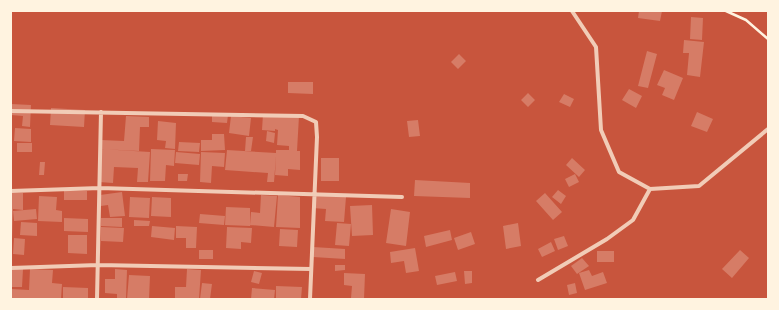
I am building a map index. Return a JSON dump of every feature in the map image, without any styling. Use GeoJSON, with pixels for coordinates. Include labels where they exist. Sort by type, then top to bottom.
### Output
{"type":"FeatureCollection","features":[{"type":"Feature","properties":{"kind":"street"},"geometry":{"type":"LineString","coordinates":[[572,11],[596,47],[601,130],[619,172],[650,189],[699,186],[768,129]]}},
{"type":"Feature","properties":{"kind":"street"},"geometry":{"type":"LineString","coordinates":[[11,111],[303,116],[316,122],[318,137],[310,299]]}},
{"type":"Feature","properties":{"kind":"street"},"geometry":{"type":"LineString","coordinates":[[97,299],[101,112]]}},
{"type":"Feature","properties":{"kind":"street"},"geometry":{"type":"LineString","coordinates":[[11,191],[100,188],[402,197]]}},
{"type":"Feature","properties":{"kind":"street"},"geometry":{"type":"LineString","coordinates":[[538,280],[607,239],[633,220],[650,189]]}},
{"type":"Feature","properties":{"kind":"street"},"geometry":{"type":"LineString","coordinates":[[11,268],[98,265],[311,269]]}},
{"type":"Feature","properties":{"kind":"path"},"geometry":{"type":"LineString","coordinates":[[726,11],[746,20],[768,39]]}},
{"type":"Feature","properties":{"kind":"building"},"geometry":{"type":"Polygon","coordinates":[[[639,11],[662,11],[660,21],[638,18],[639,11]]]}},
{"type":"Feature","properties":{"kind":"building"},"geometry":{"type":"Polygon","coordinates":[[[691,17],[703,18],[702,40],[690,39],[691,17]]]}},
{"type":"Feature","properties":{"kind":"building"},"geometry":{"type":"Polygon","coordinates":[[[684,40],[704,42],[700,77],[687,75],[689,53],[683,53],[684,40]]]}},
{"type":"Feature","properties":{"kind":"building"},"geometry":{"type":"Polygon","coordinates":[[[647,51],[657,54],[648,88],[638,86],[647,51]]]}},
{"type":"Feature","properties":{"kind":"building"},"geometry":{"type":"Polygon","coordinates":[[[459,54],[466,61],[458,69],[451,62],[459,54]]]}},
{"type":"Feature","properties":{"kind":"building"},"geometry":{"type":"Polygon","coordinates":[[[664,70],[683,78],[674,100],[662,95],[665,88],[657,85],[664,70]]]}},
{"type":"Feature","properties":{"kind":"building"},"geometry":{"type":"Polygon","coordinates":[[[288,82],[313,82],[313,94],[288,93],[288,82]]]}},
{"type":"Feature","properties":{"kind":"building"},"geometry":{"type":"Polygon","coordinates":[[[629,89],[642,96],[636,108],[622,100],[629,89]]]}},
{"type":"Feature","properties":{"kind":"building"},"geometry":{"type":"Polygon","coordinates":[[[528,93],[535,100],[528,107],[521,100],[528,93]]]}},
{"type":"Feature","properties":{"kind":"building"},"geometry":{"type":"Polygon","coordinates":[[[564,94],[574,99],[570,107],[559,102],[564,94]]]}},
{"type":"Feature","properties":{"kind":"building"},"geometry":{"type":"Polygon","coordinates":[[[11,104],[31,105],[30,127],[22,126],[23,116],[11,115],[11,104]]]}},
{"type":"Feature","properties":{"kind":"building"},"geometry":{"type":"Polygon","coordinates":[[[51,108],[85,110],[84,127],[50,125],[51,108]]]}},
{"type":"Feature","properties":{"kind":"building"},"geometry":{"type":"Polygon","coordinates":[[[697,112],[713,119],[707,132],[691,126],[697,112]]]}},
{"type":"Feature","properties":{"kind":"building"},"geometry":{"type":"Polygon","coordinates":[[[212,114],[228,115],[227,123],[212,122],[212,114]]]}},
{"type":"Feature","properties":{"kind":"building"},"geometry":{"type":"Polygon","coordinates":[[[263,114],[299,116],[297,151],[300,151],[300,170],[288,169],[288,176],[275,175],[276,156],[274,182],[267,182],[268,173],[225,170],[227,150],[276,153],[276,150],[289,150],[289,146],[277,145],[278,130],[262,130],[263,114]]]}},
{"type":"Feature","properties":{"kind":"building"},"geometry":{"type":"Polygon","coordinates":[[[126,116],[149,117],[149,127],[140,127],[139,151],[100,149],[101,140],[124,141],[126,116]]]}},
{"type":"Feature","properties":{"kind":"building"},"geometry":{"type":"Polygon","coordinates":[[[231,116],[251,118],[249,136],[229,133],[231,116]]]}},
{"type":"Feature","properties":{"kind":"building"},"geometry":{"type":"Polygon","coordinates":[[[418,120],[420,136],[409,137],[407,121],[418,120]]]}},
{"type":"Feature","properties":{"kind":"building"},"geometry":{"type":"Polygon","coordinates":[[[158,121],[176,123],[175,149],[165,148],[166,141],[157,140],[158,121]]]}},
{"type":"Feature","properties":{"kind":"building"},"geometry":{"type":"Polygon","coordinates":[[[15,128],[31,129],[31,142],[14,141],[15,128]]]}},
{"type":"Feature","properties":{"kind":"building"},"geometry":{"type":"Polygon","coordinates":[[[267,131],[275,133],[274,143],[266,141],[267,131]]]}},
{"type":"Feature","properties":{"kind":"building"},"geometry":{"type":"Polygon","coordinates":[[[212,134],[224,134],[225,150],[201,151],[201,140],[212,140],[212,134]]]}},
{"type":"Feature","properties":{"kind":"building"},"geometry":{"type":"Polygon","coordinates":[[[246,137],[253,137],[251,151],[245,151],[246,137]]]}},
{"type":"Feature","properties":{"kind":"building"},"geometry":{"type":"Polygon","coordinates":[[[179,142],[200,143],[199,152],[178,151],[179,142]]]}},
{"type":"Feature","properties":{"kind":"building"},"geometry":{"type":"Polygon","coordinates":[[[17,143],[32,143],[32,152],[17,152],[17,143]]]}},
{"type":"Feature","properties":{"kind":"building"},"geometry":{"type":"Polygon","coordinates":[[[101,149],[150,152],[148,182],[137,182],[138,168],[114,167],[113,183],[99,182],[101,149]]]}},
{"type":"Feature","properties":{"kind":"building"},"geometry":{"type":"Polygon","coordinates":[[[151,149],[175,150],[174,166],[166,165],[165,181],[150,181],[151,149]]]}},
{"type":"Feature","properties":{"kind":"building"},"geometry":{"type":"Polygon","coordinates":[[[176,152],[200,154],[199,165],[175,163],[176,152]]]}},
{"type":"Feature","properties":{"kind":"building"},"geometry":{"type":"Polygon","coordinates":[[[201,152],[225,153],[224,167],[212,166],[211,183],[200,182],[201,152]]]}},
{"type":"Feature","properties":{"kind":"building"},"geometry":{"type":"Polygon","coordinates":[[[321,158],[339,158],[339,181],[321,181],[321,158]]]}},
{"type":"Feature","properties":{"kind":"building"},"geometry":{"type":"Polygon","coordinates":[[[572,158],[585,170],[579,177],[566,165],[572,158]]]}},
{"type":"Feature","properties":{"kind":"building"},"geometry":{"type":"Polygon","coordinates":[[[40,162],[45,162],[44,175],[39,175],[40,162]]]}},
{"type":"Feature","properties":{"kind":"building"},"geometry":{"type":"Polygon","coordinates":[[[178,174],[188,174],[187,181],[178,181],[178,174]]]}},
{"type":"Feature","properties":{"kind":"building"},"geometry":{"type":"Polygon","coordinates":[[[575,174],[579,182],[569,187],[565,179],[575,174]]]}},
{"type":"Feature","properties":{"kind":"building"},"geometry":{"type":"Polygon","coordinates":[[[415,180],[470,183],[470,198],[414,196],[415,180]]]}},
{"type":"Feature","properties":{"kind":"building"},"geometry":{"type":"Polygon","coordinates":[[[558,190],[566,196],[561,204],[552,197],[558,190]]]}},
{"type":"Feature","properties":{"kind":"building"},"geometry":{"type":"Polygon","coordinates":[[[64,191],[87,191],[87,200],[64,200],[64,191]]]}},
{"type":"Feature","properties":{"kind":"building"},"geometry":{"type":"Polygon","coordinates":[[[122,192],[125,216],[110,217],[108,205],[101,206],[100,195],[122,192]]]}},
{"type":"Feature","properties":{"kind":"building"},"geometry":{"type":"Polygon","coordinates":[[[11,193],[23,193],[23,210],[13,209],[12,239],[11,239],[11,193]]]}},
{"type":"Feature","properties":{"kind":"building"},"geometry":{"type":"Polygon","coordinates":[[[545,193],[562,212],[553,220],[536,201],[545,193]]]}},
{"type":"Feature","properties":{"kind":"building"},"geometry":{"type":"Polygon","coordinates":[[[261,195],[277,196],[274,227],[250,225],[251,212],[260,213],[261,195]]]}},
{"type":"Feature","properties":{"kind":"building"},"geometry":{"type":"Polygon","coordinates":[[[278,195],[300,197],[300,228],[276,227],[278,195]]]}},
{"type":"Feature","properties":{"kind":"building"},"geometry":{"type":"Polygon","coordinates":[[[313,195],[346,197],[344,222],[325,221],[326,209],[312,208],[313,195]]]}},
{"type":"Feature","properties":{"kind":"building"},"geometry":{"type":"Polygon","coordinates":[[[39,196],[57,197],[56,210],[62,211],[62,222],[38,221],[39,196]]]}},
{"type":"Feature","properties":{"kind":"building"},"geometry":{"type":"Polygon","coordinates":[[[130,197],[150,198],[149,218],[129,217],[130,197]]]}},
{"type":"Feature","properties":{"kind":"building"},"geometry":{"type":"Polygon","coordinates":[[[152,197],[171,198],[171,217],[151,216],[152,197]]]}},
{"type":"Feature","properties":{"kind":"building"},"geometry":{"type":"Polygon","coordinates":[[[372,205],[373,235],[352,236],[350,206],[372,205]]]}},
{"type":"Feature","properties":{"kind":"building"},"geometry":{"type":"Polygon","coordinates":[[[226,207],[250,208],[250,226],[225,225],[226,207]]]}},
{"type":"Feature","properties":{"kind":"building"},"geometry":{"type":"Polygon","coordinates":[[[36,209],[37,219],[14,221],[13,211],[36,209]]]}},
{"type":"Feature","properties":{"kind":"building"},"geometry":{"type":"Polygon","coordinates":[[[391,209],[410,212],[406,246],[386,243],[391,209]]]}},
{"type":"Feature","properties":{"kind":"building"},"geometry":{"type":"Polygon","coordinates":[[[200,214],[225,216],[224,225],[199,223],[200,214]]]}},
{"type":"Feature","properties":{"kind":"building"},"geometry":{"type":"Polygon","coordinates":[[[64,218],[88,219],[88,232],[64,231],[64,218]]]}},
{"type":"Feature","properties":{"kind":"building"},"geometry":{"type":"Polygon","coordinates":[[[101,218],[122,218],[122,227],[101,226],[101,218]]]}},
{"type":"Feature","properties":{"kind":"building"},"geometry":{"type":"Polygon","coordinates":[[[134,220],[150,221],[149,226],[134,226],[134,220]]]}},
{"type":"Feature","properties":{"kind":"building"},"geometry":{"type":"Polygon","coordinates":[[[21,222],[37,223],[37,236],[20,235],[21,222]]]}},
{"type":"Feature","properties":{"kind":"building"},"geometry":{"type":"Polygon","coordinates":[[[337,223],[351,224],[349,246],[335,245],[337,223]]]}},
{"type":"Feature","properties":{"kind":"building"},"geometry":{"type":"Polygon","coordinates":[[[518,223],[521,246],[506,249],[503,226],[518,223]]]}},
{"type":"Feature","properties":{"kind":"building"},"geometry":{"type":"Polygon","coordinates":[[[152,226],[175,228],[174,240],[151,237],[152,226]]]}},
{"type":"Feature","properties":{"kind":"building"},"geometry":{"type":"Polygon","coordinates":[[[176,226],[197,227],[196,248],[186,248],[186,238],[176,238],[176,226]]]}},
{"type":"Feature","properties":{"kind":"building"},"geometry":{"type":"Polygon","coordinates":[[[101,227],[124,228],[123,242],[101,241],[101,227]]]}},
{"type":"Feature","properties":{"kind":"building"},"geometry":{"type":"Polygon","coordinates":[[[227,227],[252,228],[251,243],[241,242],[241,249],[226,248],[227,227]]]}},
{"type":"Feature","properties":{"kind":"building"},"geometry":{"type":"Polygon","coordinates":[[[280,229],[298,230],[297,247],[279,246],[280,229]]]}},
{"type":"Feature","properties":{"kind":"building"},"geometry":{"type":"Polygon","coordinates":[[[450,230],[452,240],[426,247],[424,236],[450,230]]]}},
{"type":"Feature","properties":{"kind":"building"},"geometry":{"type":"Polygon","coordinates":[[[471,232],[475,244],[458,250],[454,238],[471,232]]]}},
{"type":"Feature","properties":{"kind":"building"},"geometry":{"type":"Polygon","coordinates":[[[68,235],[87,235],[87,254],[68,253],[68,235]]]}},
{"type":"Feature","properties":{"kind":"building"},"geometry":{"type":"Polygon","coordinates":[[[564,236],[568,246],[558,250],[554,239],[564,236]]]}},
{"type":"Feature","properties":{"kind":"building"},"geometry":{"type":"Polygon","coordinates":[[[14,238],[25,239],[24,255],[13,254],[14,238]]]}},
{"type":"Feature","properties":{"kind":"building"},"geometry":{"type":"Polygon","coordinates":[[[551,242],[555,251],[542,257],[538,249],[551,242]]]}},
{"type":"Feature","properties":{"kind":"building"},"geometry":{"type":"Polygon","coordinates":[[[313,247],[345,249],[345,259],[313,257],[313,247]]]}},
{"type":"Feature","properties":{"kind":"building"},"geometry":{"type":"Polygon","coordinates":[[[415,248],[419,271],[406,273],[404,261],[391,263],[390,252],[415,248]]]}},
{"type":"Feature","properties":{"kind":"building"},"geometry":{"type":"Polygon","coordinates":[[[199,250],[213,250],[213,259],[199,259],[199,250]]]}},
{"type":"Feature","properties":{"kind":"building"},"geometry":{"type":"Polygon","coordinates":[[[740,250],[749,258],[732,278],[722,269],[740,250]]]}},
{"type":"Feature","properties":{"kind":"building"},"geometry":{"type":"Polygon","coordinates":[[[597,251],[614,251],[614,262],[597,262],[597,251]]]}},
{"type":"Feature","properties":{"kind":"building"},"geometry":{"type":"Polygon","coordinates":[[[582,258],[589,266],[577,274],[571,266],[582,258]]]}},
{"type":"Feature","properties":{"kind":"building"},"geometry":{"type":"Polygon","coordinates":[[[335,265],[345,265],[345,270],[335,271],[335,265]]]}},
{"type":"Feature","properties":{"kind":"building"},"geometry":{"type":"Polygon","coordinates":[[[12,269],[23,269],[22,287],[11,287],[12,269]]]}},
{"type":"Feature","properties":{"kind":"building"},"geometry":{"type":"Polygon","coordinates":[[[30,269],[53,270],[52,283],[62,284],[61,299],[11,299],[11,289],[29,290],[30,269]]]}},
{"type":"Feature","properties":{"kind":"building"},"geometry":{"type":"Polygon","coordinates":[[[115,269],[127,270],[126,299],[117,299],[117,294],[105,293],[105,279],[115,279],[115,269]]]}},
{"type":"Feature","properties":{"kind":"building"},"geometry":{"type":"Polygon","coordinates":[[[187,269],[201,270],[199,299],[175,299],[175,287],[186,287],[187,269]]]}},
{"type":"Feature","properties":{"kind":"building"},"geometry":{"type":"Polygon","coordinates":[[[589,270],[592,276],[603,272],[607,283],[585,290],[579,273],[589,270]]]}},
{"type":"Feature","properties":{"kind":"building"},"geometry":{"type":"Polygon","coordinates":[[[254,271],[262,273],[259,284],[251,282],[254,271]]]}},
{"type":"Feature","properties":{"kind":"building"},"geometry":{"type":"Polygon","coordinates":[[[464,271],[472,271],[472,283],[465,284],[464,271]]]}},
{"type":"Feature","properties":{"kind":"building"},"geometry":{"type":"Polygon","coordinates":[[[455,272],[457,281],[437,285],[435,276],[455,272]]]}},
{"type":"Feature","properties":{"kind":"building"},"geometry":{"type":"Polygon","coordinates":[[[344,273],[365,274],[364,299],[351,298],[352,286],[344,285],[344,273]]]}},
{"type":"Feature","properties":{"kind":"building"},"geometry":{"type":"Polygon","coordinates":[[[129,275],[150,276],[149,299],[127,299],[129,275]]]}},
{"type":"Feature","properties":{"kind":"building"},"geometry":{"type":"Polygon","coordinates":[[[202,283],[212,284],[210,299],[200,299],[202,283]]]}},
{"type":"Feature","properties":{"kind":"building"},"geometry":{"type":"Polygon","coordinates":[[[575,283],[577,293],[569,295],[567,285],[575,283]]]}},
{"type":"Feature","properties":{"kind":"building"},"geometry":{"type":"Polygon","coordinates":[[[276,286],[302,287],[301,299],[276,299],[276,286]]]}},
{"type":"Feature","properties":{"kind":"building"},"geometry":{"type":"Polygon","coordinates":[[[63,287],[88,288],[88,299],[63,299],[63,287]]]}},
{"type":"Feature","properties":{"kind":"building"},"geometry":{"type":"Polygon","coordinates":[[[252,288],[275,290],[274,299],[251,299],[252,288]]]}}]}
